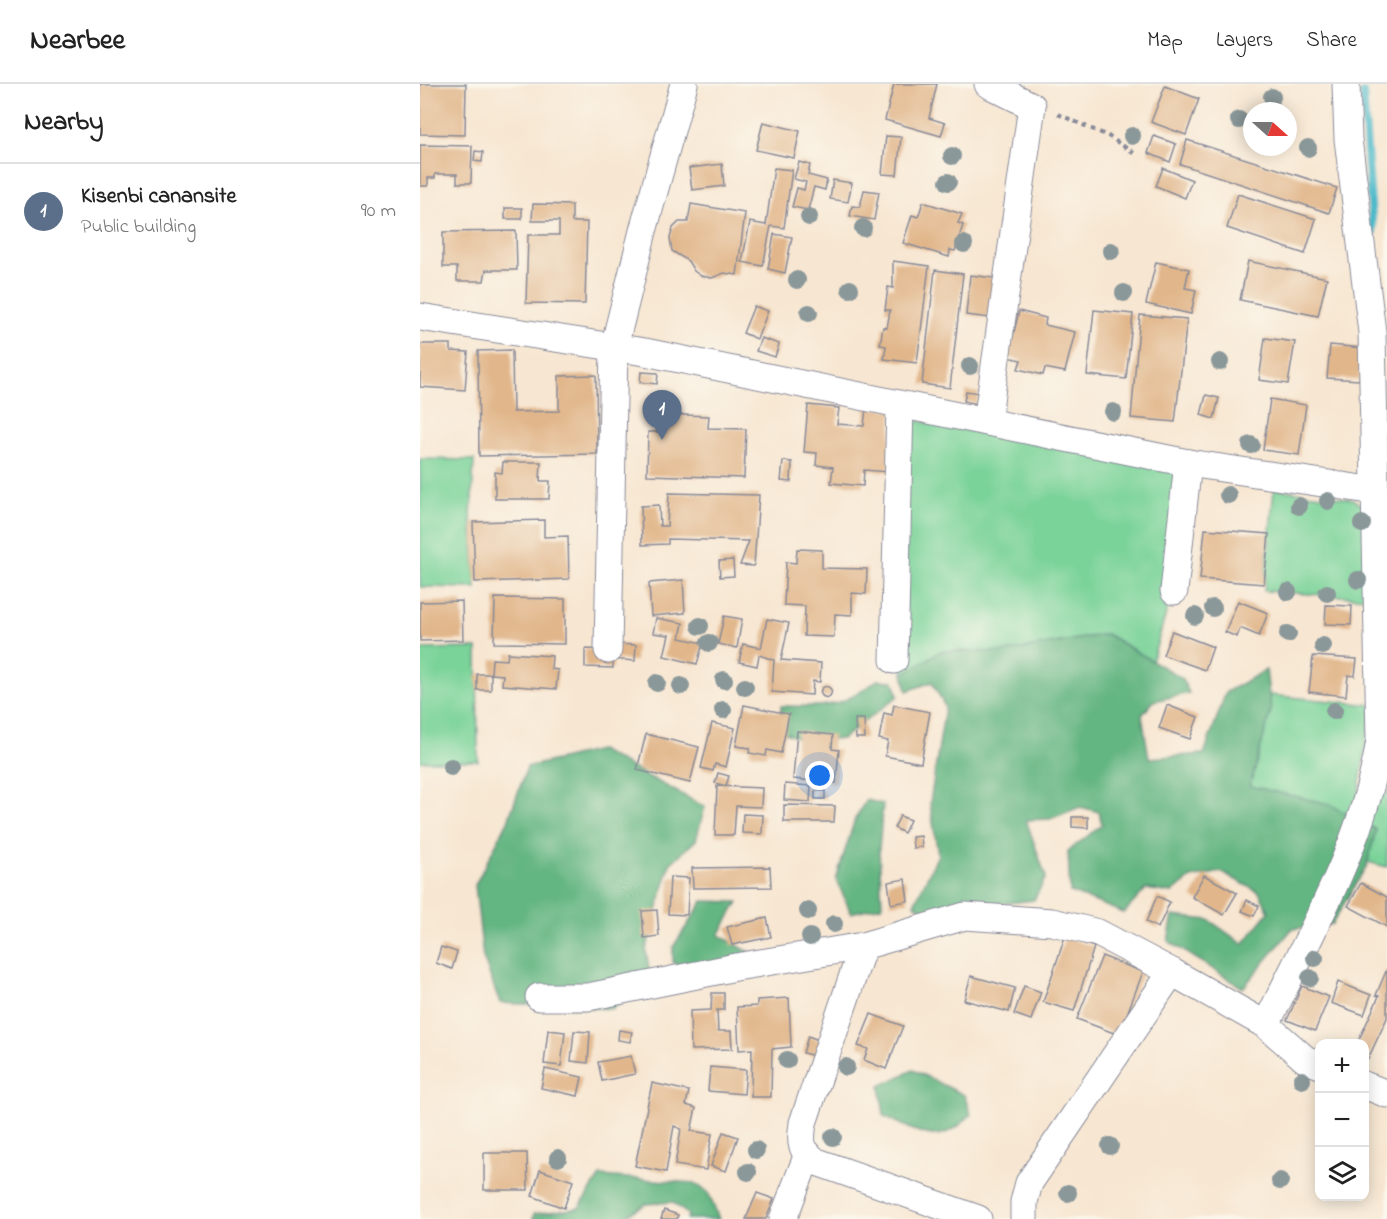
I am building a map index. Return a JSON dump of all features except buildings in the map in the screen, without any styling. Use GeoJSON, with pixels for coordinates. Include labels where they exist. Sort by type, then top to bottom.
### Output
{"type":"FeatureCollection","features":[{"type":"Feature","properties":{"kind":"street"},"geometry":{"type":"LineString","coordinates":[[608,650],[614,347],[643,231],[674,127],[684,84]]}},
{"type":"Feature","properties":{"kind":"street"},"geometry":{"type":"LineString","coordinates":[[987,422],[1032,106],[988,84]]}},
{"type":"Feature","properties":{"kind":"street"},"geometry":{"type":"LineString","coordinates":[[1266,1025],[1357,833],[1374,780],[1380,740],[1372,332],[1348,139],[1346,84]]}},
{"type":"Feature","properties":{"kind":"street"},"geometry":{"type":"LineString","coordinates":[[420,317],[614,347],[1188,464],[1376,491]]}},
{"type":"Feature","properties":{"kind":"street"},"geometry":{"type":"LineString","coordinates":[[894,660],[900,405]]}},
{"type":"Feature","properties":{"kind":"street"},"geometry":{"type":"LineString","coordinates":[[1174,591],[1188,464]]}},
{"type":"Feature","properties":{"kind":"street"},"geometry":{"type":"LineString","coordinates":[[539,997],[588,997],[736,967],[863,945],[965,916],[1052,922],[1098,933],[1172,972],[1266,1025],[1305,1059],[1315,1063]]}},
{"type":"Feature","properties":{"kind":"street"},"geometry":{"type":"LineString","coordinates":[[863,945],[802,1123],[800,1143],[808,1154],[825,1165],[978,1219]]}},
{"type":"Feature","properties":{"kind":"street"},"geometry":{"type":"LineString","coordinates":[[1024,1219],[1024,1202],[1029,1183],[1172,972]]}},
{"type":"Feature","properties":{"kind":"street"},"geometry":{"type":"LineString","coordinates":[[1369,1087],[1387,1094]]}},
{"type":"Feature","properties":{"kind":"street"},"geometry":{"type":"LineString","coordinates":[[783,1219],[808,1154]]}},
{"type":"Feature","properties":{"kind":"path"},"geometry":{"type":"LineString","coordinates":[[1032,106],[1071,118],[1137,155]]}},
{"type":"Feature","properties":{"kind":"green space"},"geometry":{"type":"Polygon","coordinates":[[[908,419],[1175,470],[1167,610],[1152,661],[1106,634],[1005,652],[941,651],[903,674],[908,419]]]}},
{"type":"Feature","properties":{"kind":"green space"},"geometry":{"type":"Polygon","coordinates":[[[420,459],[474,460],[471,517],[476,588],[420,587],[420,459]]]}},
{"type":"Feature","properties":{"kind":"green space"},"geometry":{"type":"Polygon","coordinates":[[[1274,489],[1354,499],[1370,514],[1369,598],[1264,591],[1274,489]]]}},
{"type":"Feature","properties":{"kind":"green space"},"geometry":{"type":"Polygon","coordinates":[[[1106,634],[1182,678],[1189,693],[1154,701],[1142,715],[1149,758],[1204,754],[1226,692],[1266,670],[1271,710],[1250,786],[1329,804],[1376,830],[1367,865],[1332,924],[1292,929],[1243,988],[1168,941],[1173,916],[1209,920],[1243,944],[1269,912],[1259,892],[1221,872],[1191,878],[1172,893],[1146,889],[1124,913],[1070,892],[1068,851],[1102,825],[1099,812],[1080,807],[1050,819],[1026,820],[1046,877],[1034,900],[927,912],[914,904],[938,855],[930,803],[945,707],[932,682],[907,691],[903,674],[941,651],[1005,652],[1106,634]]]}},
{"type":"Feature","properties":{"kind":"green space"},"geometry":{"type":"Polygon","coordinates":[[[477,648],[478,761],[420,761],[420,649],[477,648]]]}},
{"type":"Feature","properties":{"kind":"green space"},"geometry":{"type":"Polygon","coordinates":[[[877,680],[894,681],[898,696],[842,739],[800,739],[781,731],[781,706],[832,704],[853,696],[877,680]]]}},
{"type":"Feature","properties":{"kind":"green space"},"geometry":{"type":"Polygon","coordinates":[[[1269,695],[1372,705],[1355,817],[1250,786],[1271,710],[1269,695]]]}},
{"type":"Feature","properties":{"kind":"green space"},"geometry":{"type":"Polygon","coordinates":[[[599,750],[705,807],[696,840],[670,864],[646,950],[650,976],[613,1009],[500,1003],[483,957],[475,885],[508,821],[527,767],[599,750]]]}},
{"type":"Feature","properties":{"kind":"green space"},"geometry":{"type":"Polygon","coordinates":[[[1387,762],[1387,867],[1356,859],[1387,762]]]}},
{"type":"Feature","properties":{"kind":"green space"},"geometry":{"type":"Polygon","coordinates":[[[866,800],[883,804],[879,849],[882,906],[851,913],[836,879],[855,819],[866,800]]]}},
{"type":"Feature","properties":{"kind":"green space"},"geometry":{"type":"Polygon","coordinates":[[[703,901],[738,902],[719,935],[749,952],[716,981],[673,963],[673,947],[703,901]]]}},
{"type":"Feature","properties":{"kind":"green space"},"geometry":{"type":"Polygon","coordinates":[[[913,1070],[964,1095],[971,1114],[960,1125],[939,1135],[919,1132],[884,1116],[880,1086],[913,1070]]]}},
{"type":"Feature","properties":{"kind":"green space"},"geometry":{"type":"Polygon","coordinates":[[[600,1176],[694,1183],[708,1192],[719,1219],[687,1219],[688,1215],[673,1202],[646,1204],[621,1219],[533,1219],[534,1214],[579,1208],[600,1176]]]}},
{"type":"Feature","properties":{"kind":"waterway"},"geometry":{"type":"LineString","coordinates":[[1363,93],[1373,232]]}},
{"type":"Feature","properties":{"kind":"place","name":"Kisenbi canansite"},"geometry":{"type":"Point","coordinates":[662,440]}}]}
